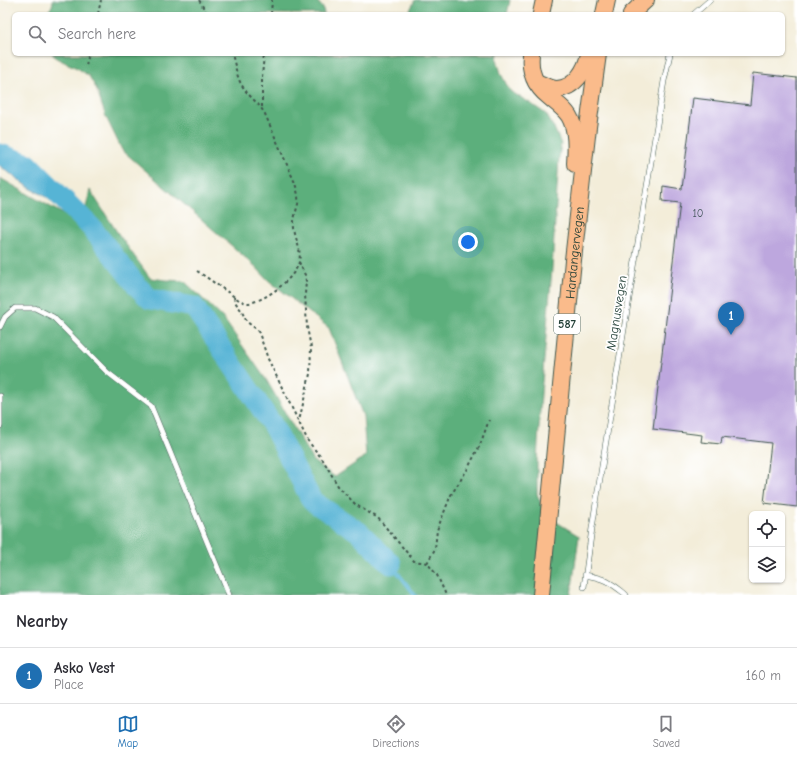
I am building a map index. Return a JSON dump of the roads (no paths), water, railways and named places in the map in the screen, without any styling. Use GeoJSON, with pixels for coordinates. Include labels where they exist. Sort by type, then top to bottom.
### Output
{"type":"FeatureCollection","features":[{"type":"Feature","properties":{"kind":"main road"},"geometry":{"type":"LineString","coordinates":[[541,12],[544,0]]}},
{"type":"Feature","properties":{"kind":"main road"},"geometry":{"type":"LineString","coordinates":[[596,12],[598,0]]}},
{"type":"Feature","properties":{"kind":"main road"},"geometry":{"type":"LineString","coordinates":[[604,12],[607,0]]}},
{"type":"Feature","properties":{"kind":"main road"},"geometry":{"type":"LineString","coordinates":[[633,12],[646,0]]}},
{"type":"Feature","properties":{"kind":"main road","name":"587"},"geometry":{"type":"LineString","coordinates":[[531,56],[531,70],[536,82],[541,90],[569,115],[573,124],[575,157],[565,263],[566,329]]}},
{"type":"Feature","properties":{"kind":"main road"},"geometry":{"type":"LineString","coordinates":[[536,82],[550,88],[556,89],[565,87],[574,82],[582,74],[588,56]]}},
{"type":"Feature","properties":{"kind":"main road","name":"Hardangervegen"},"geometry":{"type":"LineString","coordinates":[[541,595],[573,260],[598,56]]}},
{"type":"Feature","properties":{"kind":"main road","name":"587"},"geometry":{"type":"LineString","coordinates":[[573,260],[585,226],[588,210],[598,120],[603,85],[610,56]]}},
{"type":"Feature","properties":{"kind":"lane"},"geometry":{"type":"LineString","coordinates":[[696,12],[710,0]]}},
{"type":"Feature","properties":{"kind":"lane","name":"Magnusvegen"},"geometry":{"type":"LineString","coordinates":[[584,587],[664,81],[670,56]]}},
{"type":"Feature","properties":{"kind":"lane"},"geometry":{"type":"LineString","coordinates":[[0,327],[5,317],[15,308],[35,308],[53,317],[107,372],[151,406],[229,595]]}},
{"type":"Feature","properties":{"kind":"lane"},"geometry":{"type":"LineString","coordinates":[[0,396],[0,426]]}},
{"type":"Feature","properties":{"kind":"lane"},"geometry":{"type":"LineString","coordinates":[[585,575],[597,577],[610,582],[626,595]]}},
{"type":"Feature","properties":{"kind":"water"},"geometry":{"type":"Polygon","coordinates":[[[0,152],[9,155],[46,177],[75,198],[91,227],[85,226],[45,196],[30,188],[0,166],[0,152]]]}},
{"type":"Feature","properties":{"kind":"waterway"},"geometry":{"type":"LineString","coordinates":[[0,154],[28,164],[91,227],[137,286],[150,299],[194,307],[273,426],[312,501],[359,532],[391,564]]}},
{"type":"Feature","properties":{"kind":"waterway"},"geometry":{"type":"LineString","coordinates":[[391,564],[415,595]]}},
{"type":"Feature","properties":{"kind":"place","name":"Asko Vest"},"geometry":{"type":"Point","coordinates":[731,335]}}]}
